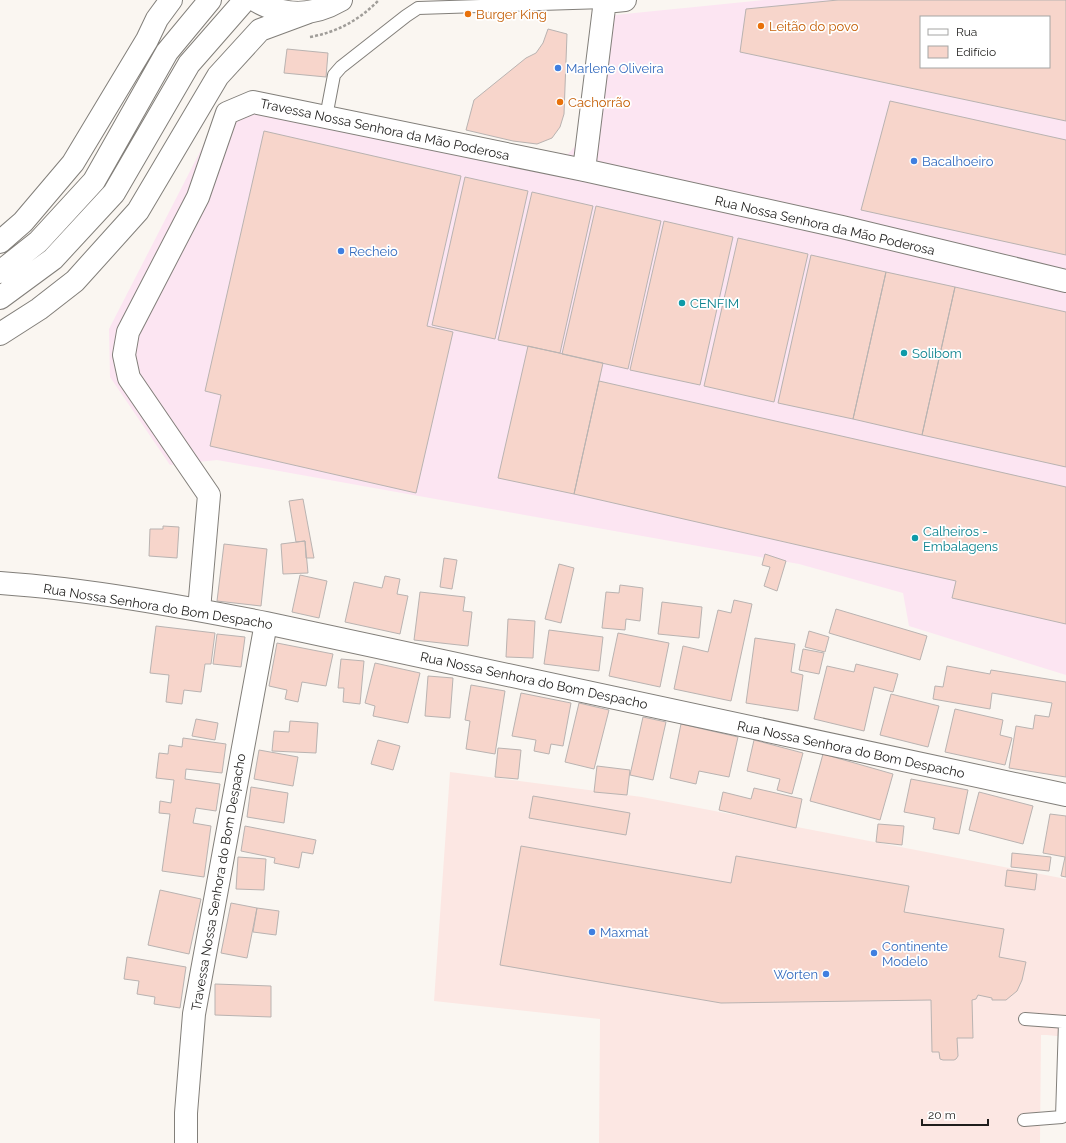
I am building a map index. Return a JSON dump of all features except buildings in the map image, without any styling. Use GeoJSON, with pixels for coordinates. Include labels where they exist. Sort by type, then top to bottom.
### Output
{"type":"FeatureCollection","features":[{"type":"Feature","properties":{"kind":"main road"},"geometry":{"type":"LineString","coordinates":[[0,242],[23,222],[73,164],[147,40],[155,10],[171,0]]}},
{"type":"Feature","properties":{"kind":"main road"},"geometry":{"type":"LineString","coordinates":[[0,272],[38,242],[94,181],[167,52],[210,0]]}},
{"type":"Feature","properties":{"kind":"main road"},"geometry":{"type":"LineString","coordinates":[[0,298],[53,259],[114,193],[189,64],[245,0]]}},
{"type":"Feature","properties":{"kind":"main road"},"geometry":{"type":"LineString","coordinates":[[255,0],[281,12],[306,13]]}},
{"type":"Feature","properties":{"kind":"main road"},"geometry":{"type":"LineString","coordinates":[[0,334],[39,309],[75,281],[138,211],[218,76],[260,30],[306,13],[328,7],[340,0]]}},
{"type":"Feature","properties":{"kind":"main road"},"geometry":{"type":"LineString","coordinates":[[584,170],[612,1]]}},
{"type":"Feature","properties":{"kind":"main road","name":"Travessa Nossa Senhora da Mão Poderosa"},"geometry":{"type":"LineString","coordinates":[[200,610],[209,495],[129,378],[124,354],[128,332],[198,197],[227,113],[253,102],[584,170]]}},
{"type":"Feature","properties":{"kind":"main road","name":"Rua Nossa Senhora da Mão Poderosa"},"geometry":{"type":"LineString","coordinates":[[584,170],[842,227],[1066,281]]}},
{"type":"Feature","properties":{"kind":"main road","name":"Rua Nossa Senhora do Bom Despacho"},"geometry":{"type":"LineString","coordinates":[[0,583],[81,592],[200,610],[266,623],[1066,795]]}},
{"type":"Feature","properties":{"kind":"main road","name":"Travessa Nossa Senhora do Bom Despacho"},"geometry":{"type":"LineString","coordinates":[[186,1143],[186,1113],[194,1014],[266,623]]}},
{"type":"Feature","properties":{"kind":"lane"},"geometry":{"type":"LineString","coordinates":[[326,117],[334,75],[341,67],[418,8],[612,1]]}},
{"type":"Feature","properties":{"kind":"lane"},"geometry":{"type":"LineString","coordinates":[[1024,1120],[1062,1117],[1065,1022],[1025,1019]]}},
{"type":"Feature","properties":{"kind":"path"},"geometry":{"type":"LineString","coordinates":[[307,37],[328,34],[350,23],[367,12],[379,0]]}},
{"type":"Feature","properties":{"kind":"shaded area"},"geometry":{"type":"Polygon","coordinates":[[[764,0],[1066,0],[1066,675],[909,626],[903,593],[799,564],[217,460],[170,465],[110,377],[109,329],[225,103],[545,152],[568,154],[579,142],[595,17],[764,0]]]}},
{"type":"Feature","properties":{"kind":"shaded area"},"geometry":{"type":"Polygon","coordinates":[[[450,772],[642,797],[1066,879],[1066,1037],[1041,1035],[1040,1143],[599,1143],[600,1019],[434,1001],[450,772]]]}},
{"type":"Feature","properties":{"kind":"place","name":"Burger King"},"geometry":{"type":"Point","coordinates":[468,14]}},
{"type":"Feature","properties":{"kind":"place","name":"Leitão do povo"},"geometry":{"type":"Point","coordinates":[761,26]}},
{"type":"Feature","properties":{"kind":"place","name":"Marlene Oliveira"},"geometry":{"type":"Point","coordinates":[558,68]}},
{"type":"Feature","properties":{"kind":"place","name":"Cachorrão"},"geometry":{"type":"Point","coordinates":[560,102]}},
{"type":"Feature","properties":{"kind":"place","name":"Bacalhoeiro"},"geometry":{"type":"Point","coordinates":[914,161]}},
{"type":"Feature","properties":{"kind":"place","name":"Recheio"},"geometry":{"type":"Point","coordinates":[341,251]}},
{"type":"Feature","properties":{"kind":"place","name":"CENFIM"},"geometry":{"type":"Point","coordinates":[682,303]}},
{"type":"Feature","properties":{"kind":"place","name":"Solibom"},"geometry":{"type":"Point","coordinates":[904,353]}},
{"type":"Feature","properties":{"kind":"place","name":"Calheiros - Embalagens"},"geometry":{"type":"Point","coordinates":[915,538]}},
{"type":"Feature","properties":{"kind":"place","name":"Maxmat"},"geometry":{"type":"Point","coordinates":[592,932]}},
{"type":"Feature","properties":{"kind":"place","name":"Continente Modelo"},"geometry":{"type":"Point","coordinates":[874,953]}},
{"type":"Feature","properties":{"kind":"place","name":"Worten"},"geometry":{"type":"Point","coordinates":[826,974]}}]}
